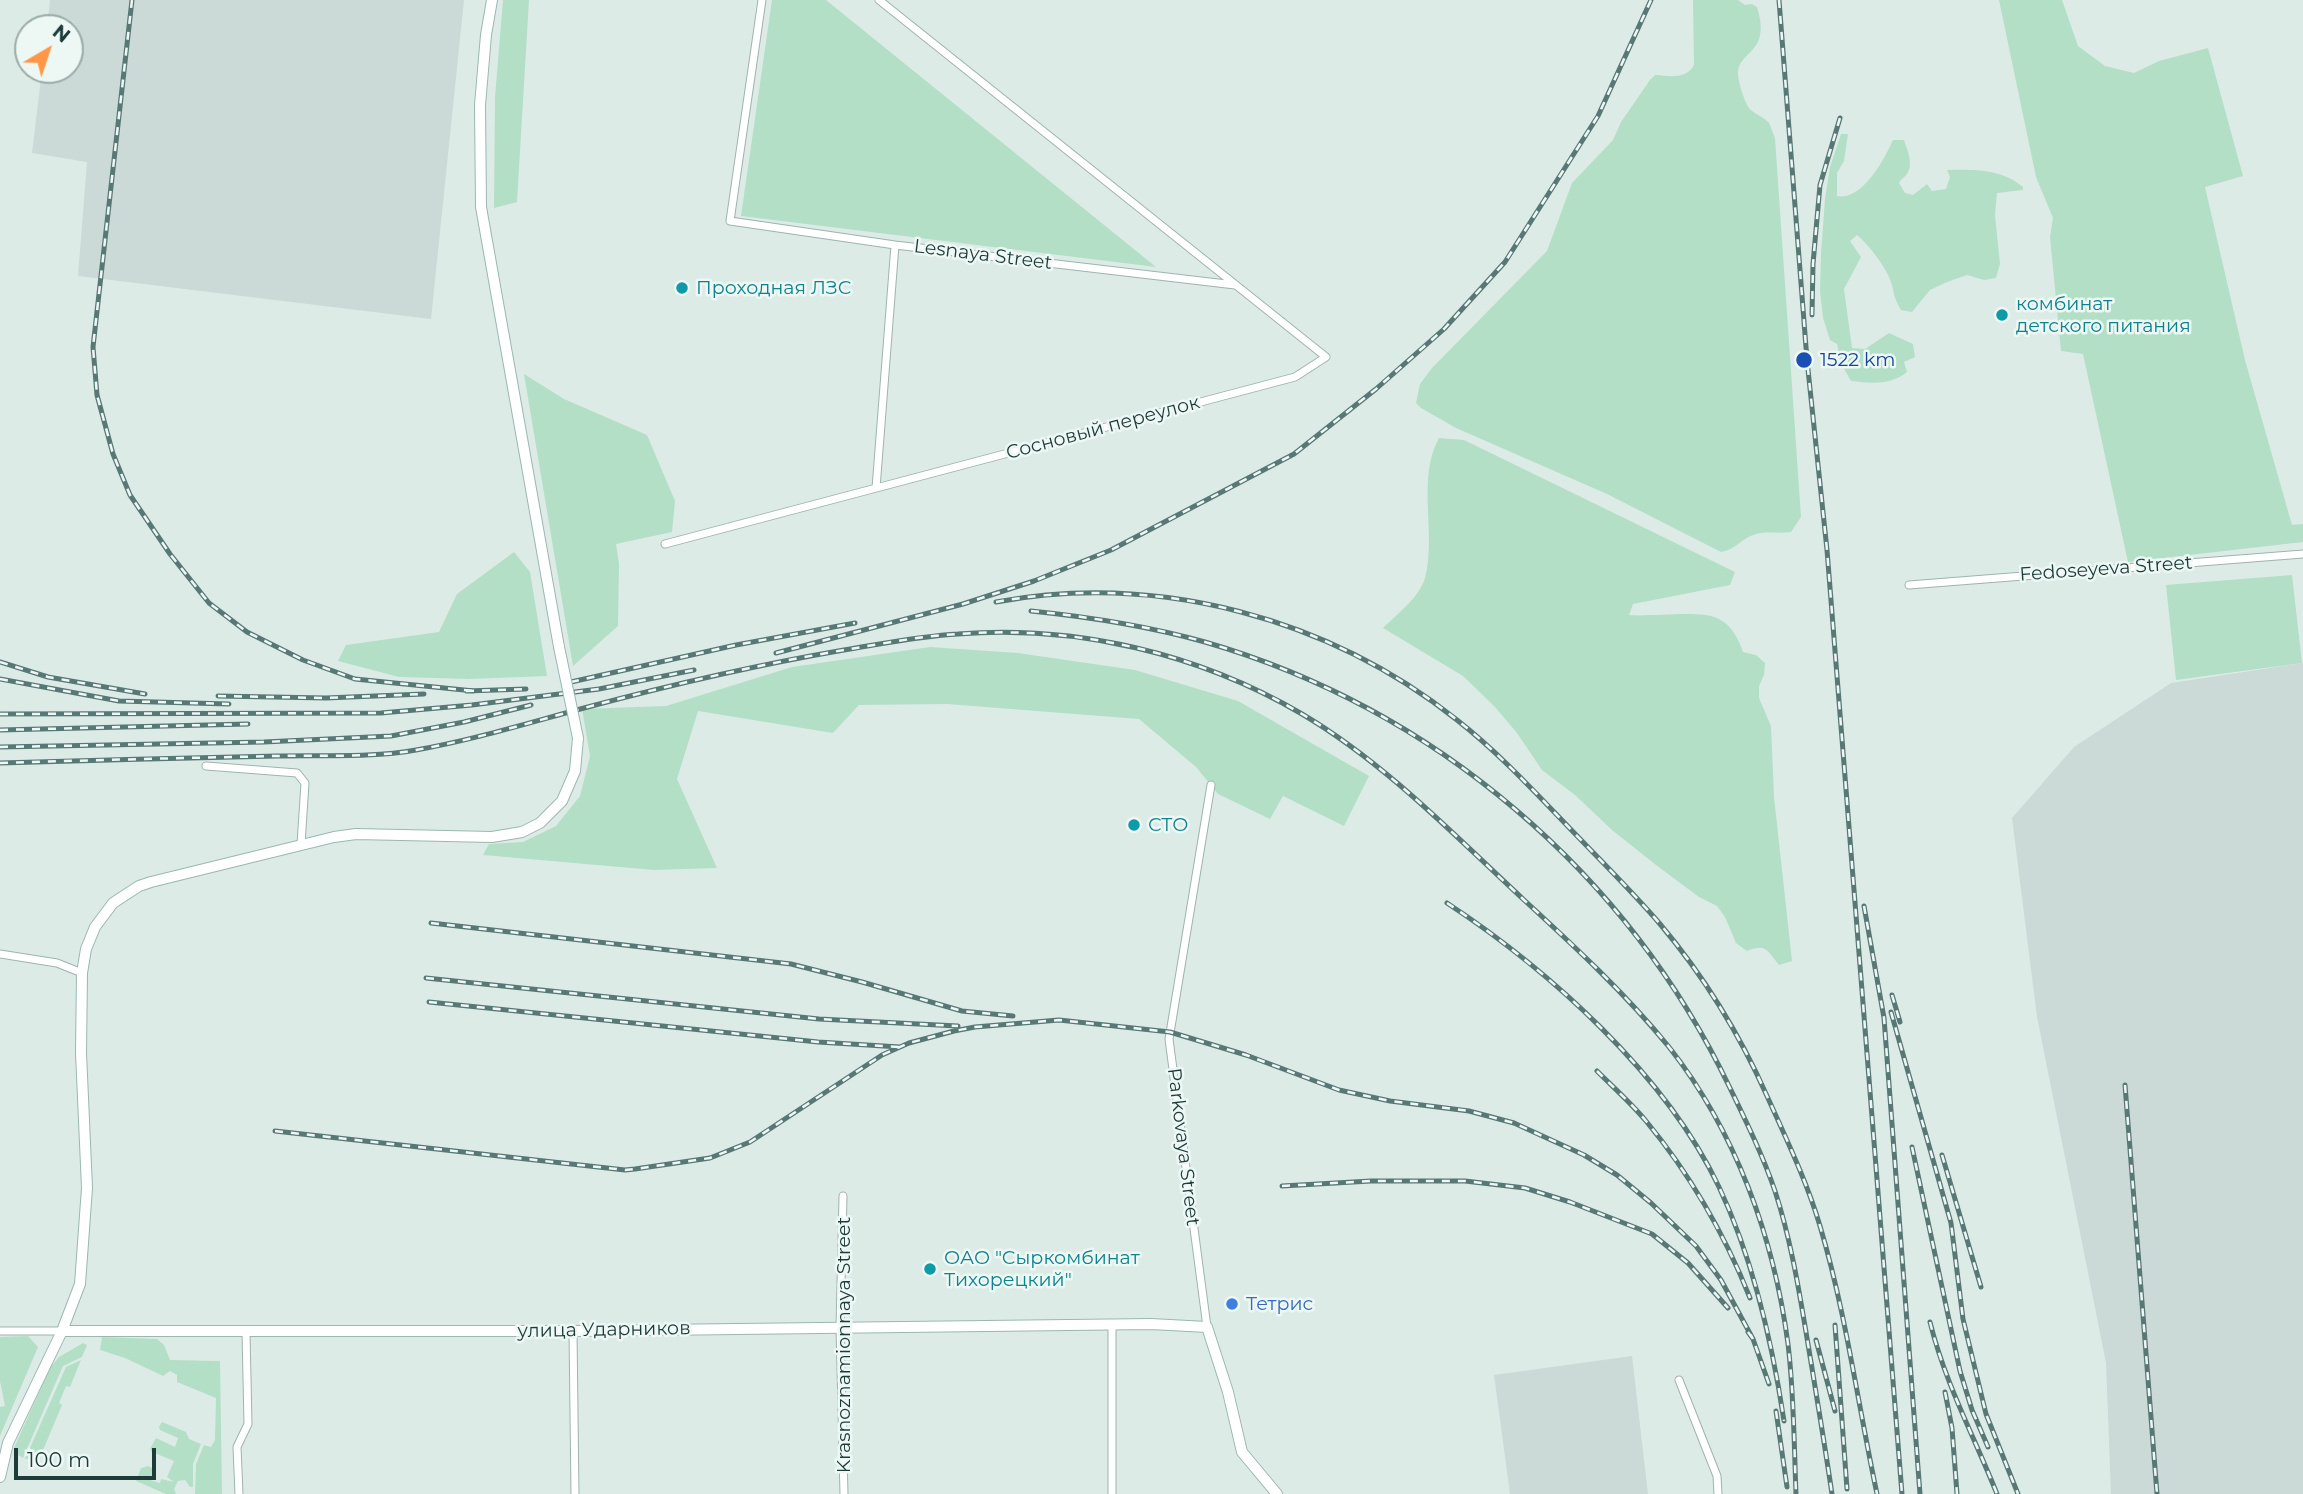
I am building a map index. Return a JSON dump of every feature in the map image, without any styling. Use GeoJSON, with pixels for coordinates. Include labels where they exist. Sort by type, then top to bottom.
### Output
{"type":"FeatureCollection","features":[{"type":"Feature","properties":{"kind":"main road"},"geometry":{"type":"LineString","coordinates":[[0,1477],[8,1443],[62,1331],[80,1284],[87,1188],[81,1053],[82,973],[86,949],[95,927],[113,903],[128,892],[151,882],[301,844],[356,834],[492,837],[522,832],[540,823],[562,801],[575,771],[578,738],[559,647],[481,206],[480,105],[492,0]]}},
{"type":"Feature","properties":{"kind":"main road","name":"улица Ударников"},"geometry":{"type":"LineString","coordinates":[[62,1331],[573,1331],[1112,1324],[1207,1327]]}},
{"type":"Feature","properties":{"kind":"main road","name":"Parkovaya Street"},"geometry":{"type":"LineString","coordinates":[[1207,1327],[1228,1392],[1242,1452],[1278,1494]]}},
{"type":"Feature","properties":{"kind":"street","name":"Lesnaya Street"},"geometry":{"type":"LineString","coordinates":[[762,0],[730,221],[895,245],[1236,285]]}},
{"type":"Feature","properties":{"kind":"street"},"geometry":{"type":"LineString","coordinates":[[879,0],[1236,285]]}},
{"type":"Feature","properties":{"kind":"street"},"geometry":{"type":"LineString","coordinates":[[876,488],[895,245]]}},
{"type":"Feature","properties":{"kind":"street","name":"Сосновый переулок"},"geometry":{"type":"LineString","coordinates":[[665,544],[1295,377],[1326,357],[1236,285]]}},
{"type":"Feature","properties":{"kind":"street","name":"Fedoseyeva Street"},"geometry":{"type":"LineString","coordinates":[[1909,585],[2303,554]]}},
{"type":"Feature","properties":{"kind":"street"},"geometry":{"type":"LineString","coordinates":[[206,766],[297,774],[305,783],[301,844]]}},
{"type":"Feature","properties":{"kind":"street","name":"Parkovaya Street"},"geometry":{"type":"LineString","coordinates":[[1207,1327],[1169,1039],[1211,785]]}},
{"type":"Feature","properties":{"kind":"street"},"geometry":{"type":"LineString","coordinates":[[0,954],[57,963],[82,973]]}},
{"type":"Feature","properties":{"kind":"street","name":"Krasnoznamionnaya Street"},"geometry":{"type":"LineString","coordinates":[[843,1196],[840,1327],[845,1494]]}},
{"type":"Feature","properties":{"kind":"street"},"geometry":{"type":"LineString","coordinates":[[1112,1324],[1112,1494]]}},
{"type":"Feature","properties":{"kind":"street","name":"улица Ударников"},"geometry":{"type":"LineString","coordinates":[[0,1331],[62,1331]]}},
{"type":"Feature","properties":{"kind":"street"},"geometry":{"type":"LineString","coordinates":[[573,1331],[575,1494]]}},
{"type":"Feature","properties":{"kind":"street"},"geometry":{"type":"LineString","coordinates":[[239,1494],[237,1447],[248,1424],[246,1332]]}},
{"type":"Feature","properties":{"kind":"street"},"geometry":{"type":"LineString","coordinates":[[1679,1380],[1717,1476],[1718,1494]]}},
{"type":"Feature","properties":{"kind":"shaded area"},"geometry":{"type":"Polygon","coordinates":[[[50,0],[464,0],[431,319],[78,276],[87,162],[32,153],[40,84],[84,84],[84,14],[48,14],[50,0]]]}},
{"type":"Feature","properties":{"kind":"shaded area"},"geometry":{"type":"Polygon","coordinates":[[[2303,663],[2303,1494],[2111,1494],[2106,1363],[2037,1017],[2012,818],[2074,747],[2171,683],[2303,663]]]}},
{"type":"Feature","properties":{"kind":"shaded area"},"geometry":{"type":"Polygon","coordinates":[[[1632,1356],[1648,1494],[1510,1494],[1494,1375],[1632,1356]]]}},
{"type":"Feature","properties":{"kind":"green space"},"geometry":{"type":"Polygon","coordinates":[[[503,0],[529,0],[517,202],[494,208],[495,97],[503,0]]]}},
{"type":"Feature","properties":{"kind":"green space"},"geometry":{"type":"Polygon","coordinates":[[[772,0],[826,0],[1156,267],[741,216],[772,0]]]}},
{"type":"Feature","properties":{"kind":"green space"},"geometry":{"type":"Polygon","coordinates":[[[1693,0],[1738,0],[1745,5],[1752,4],[1757,7],[1760,34],[1753,50],[1739,67],[1738,75],[1749,107],[1769,123],[1775,138],[1801,517],[1791,532],[1756,534],[1721,552],[1607,494],[1456,428],[1416,403],[1420,384],[1432,368],[1547,251],[1572,183],[1613,140],[1621,122],[1650,80],[1655,75],[1682,75],[1691,70],[1694,65],[1693,0]]]}},
{"type":"Feature","properties":{"kind":"green space"},"geometry":{"type":"Polygon","coordinates":[[[1999,0],[2062,0],[2078,46],[2105,66],[2134,73],[2159,61],[2208,48],[2243,176],[2205,187],[2245,360],[2292,525],[2303,524],[2303,542],[2128,562],[2083,354],[2061,351],[2050,237],[2053,218],[2036,177],[1999,0]]]}},
{"type":"Feature","properties":{"kind":"green space"},"geometry":{"type":"Polygon","coordinates":[[[1841,134],[1848,134],[1844,161],[1837,173],[1837,196],[1846,196],[1863,186],[1878,168],[1893,140],[1904,140],[1909,157],[1909,170],[1899,183],[1905,193],[1913,195],[1927,184],[1932,191],[1946,189],[1950,177],[1947,170],[1997,173],[2023,187],[2023,190],[1997,193],[1995,215],[2000,264],[1996,278],[1984,280],[1967,275],[1947,282],[1930,290],[1912,312],[1901,310],[1889,276],[1867,244],[1857,235],[1850,241],[1861,257],[1844,289],[1852,348],[1865,349],[1889,333],[1913,344],[1915,357],[1904,362],[1907,372],[1887,382],[1851,381],[1842,365],[1837,344],[1830,340],[1823,318],[1820,291],[1825,199],[1830,167],[1841,134]]]}},
{"type":"Feature","properties":{"kind":"green space"},"geometry":{"type":"Polygon","coordinates":[[[524,374],[564,399],[647,435],[675,501],[672,532],[616,544],[619,564],[618,626],[573,666],[524,374]]]}},
{"type":"Feature","properties":{"kind":"green space"},"geometry":{"type":"Polygon","coordinates":[[[1439,438],[1464,440],[1735,572],[1730,585],[1633,604],[1629,615],[1699,614],[1717,618],[1734,632],[1743,652],[1756,655],[1765,663],[1759,698],[1771,726],[1774,797],[1792,961],[1779,965],[1766,949],[1747,951],[1736,943],[1717,906],[1699,897],[1656,865],[1542,770],[1517,733],[1463,676],[1383,628],[1413,599],[1425,578],[1429,543],[1429,471],[1439,438]]]}},
{"type":"Feature","properties":{"kind":"green space"},"geometry":{"type":"Polygon","coordinates":[[[514,552],[530,572],[547,676],[469,679],[399,677],[338,661],[346,645],[439,632],[457,594],[514,552]]]}},
{"type":"Feature","properties":{"kind":"green space"},"geometry":{"type":"Polygon","coordinates":[[[2292,575],[2302,663],[2176,680],[2166,585],[2292,575]]]}},
{"type":"Feature","properties":{"kind":"green space"},"geometry":{"type":"Polygon","coordinates":[[[930,647],[1018,653],[1135,670],[1238,701],[1369,776],[1344,826],[1283,796],[1270,819],[1218,794],[1196,767],[1139,719],[947,704],[859,705],[833,733],[698,711],[677,779],[717,868],[654,870],[483,855],[489,844],[523,842],[556,826],[580,796],[590,756],[582,709],[666,706],[792,667],[930,647]]]}},
{"type":"Feature","properties":{"kind":"green space"},"geometry":{"type":"Polygon","coordinates":[[[28,1336],[38,1347],[0,1436],[0,1407],[5,1406],[0,1381],[0,1337],[28,1336]]]}},
{"type":"Feature","properties":{"kind":"green space"},"geometry":{"type":"Polygon","coordinates":[[[102,1337],[157,1339],[164,1345],[170,1360],[220,1361],[222,1494],[195,1494],[196,1464],[204,1445],[211,1447],[215,1440],[216,1398],[177,1382],[177,1375],[170,1371],[163,1376],[125,1358],[100,1350],[102,1337]]]}},
{"type":"Feature","properties":{"kind":"green space"},"geometry":{"type":"Polygon","coordinates":[[[83,1343],[87,1345],[82,1357],[63,1366],[23,1458],[14,1448],[50,1368],[59,1357],[83,1343]]]}},
{"type":"Feature","properties":{"kind":"green space"},"geometry":{"type":"Polygon","coordinates":[[[81,1360],[70,1387],[66,1386],[59,1403],[62,1405],[41,1455],[38,1459],[25,1459],[66,1367],[81,1360]]]}},
{"type":"Feature","properties":{"kind":"green space"},"geometry":{"type":"Polygon","coordinates":[[[162,1422],[186,1432],[189,1439],[201,1444],[193,1464],[193,1487],[185,1480],[178,1481],[174,1489],[176,1494],[166,1494],[136,1481],[141,1468],[148,1466],[154,1469],[150,1480],[160,1483],[161,1479],[174,1482],[167,1477],[174,1461],[150,1449],[156,1438],[175,1447],[178,1438],[160,1430],[162,1422]]]}},
{"type":"Feature","properties":{"kind":"railway"},"geometry":{"type":"LineString","coordinates":[[132,0],[93,347],[97,395],[113,454],[130,495],[170,554],[209,603],[247,632],[303,660],[355,679],[474,691]]}},
{"type":"Feature","properties":{"kind":"railway"},"geometry":{"type":"LineString","coordinates":[[776,653],[963,604],[1034,581],[1111,550],[1294,454],[1376,389],[1444,329],[1505,262],[1598,116],[1651,0]]}},
{"type":"Feature","properties":{"kind":"railway"},"geometry":{"type":"LineString","coordinates":[[1779,0],[1807,360],[1827,550],[1902,1494]]}},
{"type":"Feature","properties":{"kind":"railway"},"geometry":{"type":"LineString","coordinates":[[1812,315],[1813,264],[1820,185],[1840,118]]}},
{"type":"Feature","properties":{"kind":"railway"},"geometry":{"type":"LineString","coordinates":[[996,602],[1057,594],[1118,593],[1179,599],[1239,612],[1298,630],[1354,654],[1407,684],[1474,734],[1522,779],[1632,893],[1676,944],[1720,1006],[1756,1073],[1796,1160],[1820,1226],[1844,1326],[1877,1494]]}},
{"type":"Feature","properties":{"kind":"railway"},"geometry":{"type":"LineString","coordinates":[[1031,611],[1162,631],[1205,642],[1290,672],[1370,710],[1445,756],[1515,810],[1580,870],[1637,937],[1687,1010],[1730,1088],[1765,1165],[1780,1208],[1793,1261],[1832,1494]]}},
{"type":"Feature","properties":{"kind":"railway"},"geometry":{"type":"LineString","coordinates":[[571,682],[736,645],[855,623]]}},
{"type":"Feature","properties":{"kind":"railway"},"geometry":{"type":"LineString","coordinates":[[0,763],[400,753],[479,736],[649,691],[746,669],[901,640],[944,635],[1003,632],[1092,639],[1136,648],[1221,674],[1302,714],[1332,733],[1417,800],[1617,989],[1669,1047],[1693,1080],[1732,1150],[1762,1226],[1773,1265],[1782,1304],[1790,1362],[1796,1494]]}},
{"type":"Feature","properties":{"kind":"railway"},"geometry":{"type":"LineString","coordinates":[[0,662],[48,677],[145,694]]}},
{"type":"Feature","properties":{"kind":"railway"},"geometry":{"type":"LineString","coordinates":[[0,714],[381,713],[599,689],[694,670]]}},
{"type":"Feature","properties":{"kind":"railway"},"geometry":{"type":"LineString","coordinates":[[0,679],[119,701],[229,704]]}},
{"type":"Feature","properties":{"kind":"railway"},"geometry":{"type":"LineString","coordinates":[[466,691],[526,689]]}},
{"type":"Feature","properties":{"kind":"railway"},"geometry":{"type":"LineString","coordinates":[[218,696],[326,698],[424,694]]}},
{"type":"Feature","properties":{"kind":"railway"},"geometry":{"type":"LineString","coordinates":[[0,747],[264,742],[391,736],[464,722],[531,705]]}},
{"type":"Feature","properties":{"kind":"railway"},"geometry":{"type":"LineString","coordinates":[[0,730],[248,724]]}},
{"type":"Feature","properties":{"kind":"railway"},"geometry":{"type":"LineString","coordinates":[[1447,903],[1525,960],[1601,1028],[1637,1066],[1696,1145],[1719,1187],[1742,1243],[1760,1301],[1784,1421]]}},
{"type":"Feature","properties":{"kind":"railway"},"geometry":{"type":"LineString","coordinates":[[1864,906],[1884,1018],[1920,1494]]}},
{"type":"Feature","properties":{"kind":"railway"},"geometry":{"type":"LineString","coordinates":[[431,923],[791,964],[962,1011],[1013,1016]]}},
{"type":"Feature","properties":{"kind":"railway"},"geometry":{"type":"LineString","coordinates":[[426,978],[819,1019],[958,1026]]}},
{"type":"Feature","properties":{"kind":"railway"},"geometry":{"type":"LineString","coordinates":[[1892,995],[1900,1022]]}},
{"type":"Feature","properties":{"kind":"railway"},"geometry":{"type":"LineString","coordinates":[[429,1002],[818,1042],[900,1047]]}},
{"type":"Feature","properties":{"kind":"railway"},"geometry":{"type":"LineString","coordinates":[[1891,1012],[1951,1223],[1963,1319],[1986,1414],[2018,1494]]}},
{"type":"Feature","properties":{"kind":"railway"},"geometry":{"type":"LineString","coordinates":[[275,1131],[635,1169],[710,1158],[750,1142],[882,1055],[909,1043],[954,1031],[1059,1020],[1170,1032],[1246,1055],[1339,1090],[1390,1101],[1469,1111],[1514,1123],[1584,1155],[1617,1175],[1696,1246],[1721,1280],[1753,1339]]}},
{"type":"Feature","properties":{"kind":"railway"},"geometry":{"type":"LineString","coordinates":[[1597,1071],[1640,1114],[1677,1162],[1717,1228],[1750,1298]]}},
{"type":"Feature","properties":{"kind":"railway"},"geometry":{"type":"LineString","coordinates":[[2125,1085],[2157,1494]]}},
{"type":"Feature","properties":{"kind":"railway"},"geometry":{"type":"LineString","coordinates":[[1912,1147],[1960,1371],[1972,1410],[1988,1447]]}},
{"type":"Feature","properties":{"kind":"railway"},"geometry":{"type":"LineString","coordinates":[[1942,1155],[1981,1287]]}},
{"type":"Feature","properties":{"kind":"railway"},"geometry":{"type":"LineString","coordinates":[[1282,1186],[1371,1181],[1465,1181],[1525,1188],[1570,1202],[1652,1234],[1688,1263],[1728,1308]]}},
{"type":"Feature","properties":{"kind":"railway"},"geometry":{"type":"LineString","coordinates":[[1930,1322],[1952,1388],[1997,1494]]}},
{"type":"Feature","properties":{"kind":"railway"},"geometry":{"type":"LineString","coordinates":[[1835,1325],[1847,1489]]}},
{"type":"Feature","properties":{"kind":"railway"},"geometry":{"type":"LineString","coordinates":[[1748,1332],[1769,1384]]}},
{"type":"Feature","properties":{"kind":"railway"},"geometry":{"type":"LineString","coordinates":[[1816,1340],[1835,1411]]}},
{"type":"Feature","properties":{"kind":"railway"},"geometry":{"type":"LineString","coordinates":[[1945,1392],[1952,1428],[1957,1494]]}},
{"type":"Feature","properties":{"kind":"railway"},"geometry":{"type":"LineString","coordinates":[[1776,1411],[1787,1487]]}},
{"type":"Feature","properties":{"kind":"place","name":"Проходная ЛЗС"},"geometry":{"type":"Point","coordinates":[682,288]}},
{"type":"Feature","properties":{"kind":"place","name":"комбинат детского питания"},"geometry":{"type":"Point","coordinates":[2002,315]}},
{"type":"Feature","properties":{"kind":"place","name":"1522 km"},"geometry":{"type":"Point","coordinates":[1804,360]}},
{"type":"Feature","properties":{"kind":"place","name":"СТО"},"geometry":{"type":"Point","coordinates":[1134,825]}},
{"type":"Feature","properties":{"kind":"place","name":"ОАО \"Сыркомбинат Тихорецкий\""},"geometry":{"type":"Point","coordinates":[930,1269]}},
{"type":"Feature","properties":{"kind":"place","name":"Тетрис"},"geometry":{"type":"Point","coordinates":[1232,1304]}}]}
